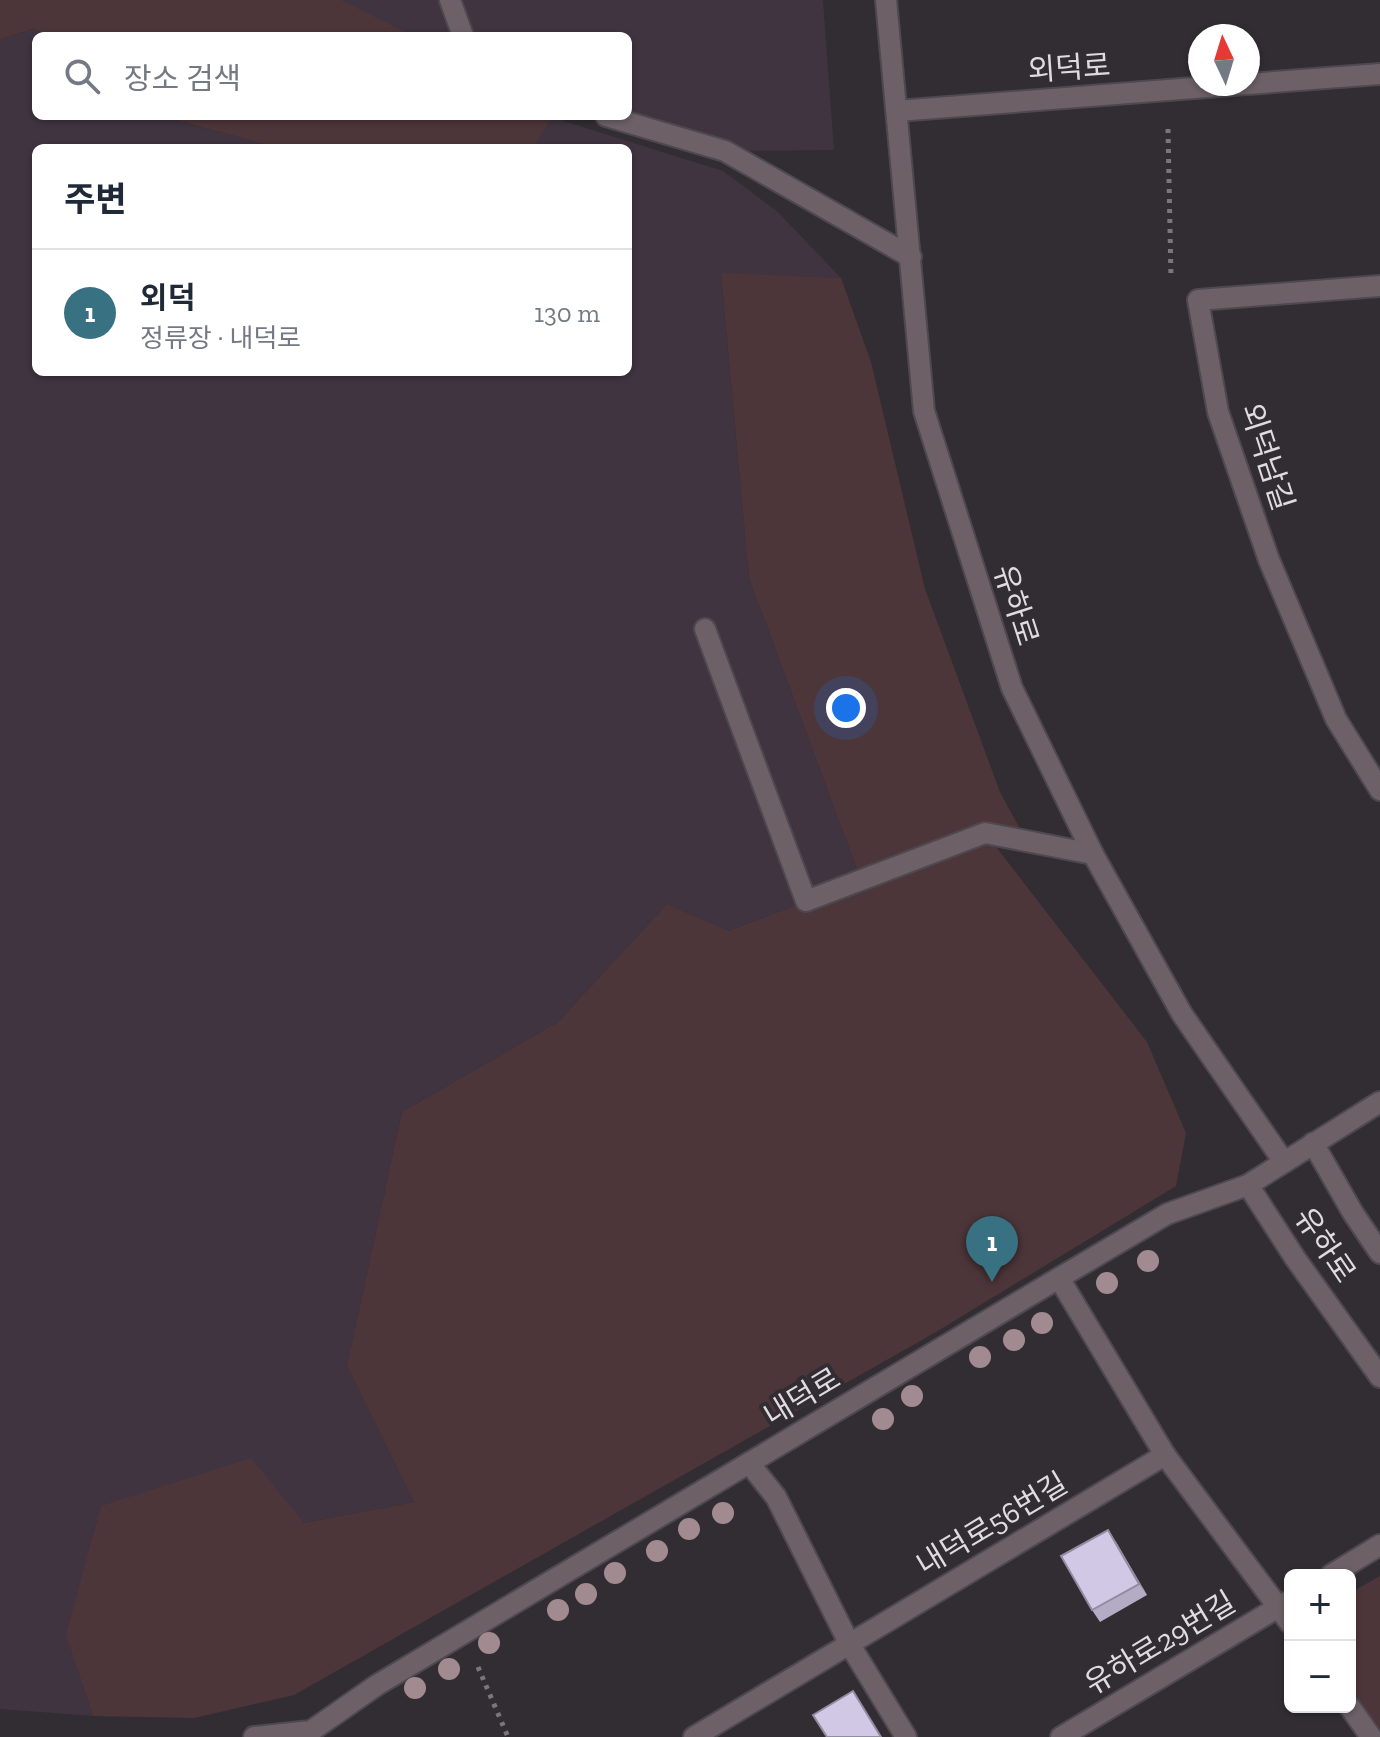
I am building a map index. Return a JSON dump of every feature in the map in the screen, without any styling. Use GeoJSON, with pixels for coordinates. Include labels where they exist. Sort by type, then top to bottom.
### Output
{"type":"FeatureCollection","features":[{"type":"Feature","properties":{"kind":"street"},"geometry":{"type":"LineString","coordinates":[[450,0],[462,32]]}},
{"type":"Feature","properties":{"kind":"street","name":"유하로"},"geometry":{"type":"LineString","coordinates":[[886,0],[924,411],[1012,688],[1093,854],[1182,1014],[1284,1162]]}},
{"type":"Feature","properties":{"kind":"street","name":"외덕로"},"geometry":{"type":"LineString","coordinates":[[1260,83],[1380,74]]}},
{"type":"Feature","properties":{"kind":"street","name":"외덕로"},"geometry":{"type":"LineString","coordinates":[[897,111],[1188,89]]}},
{"type":"Feature","properties":{"kind":"street"},"geometry":{"type":"LineString","coordinates":[[620,120],[725,151],[911,257]]}},
{"type":"Feature","properties":{"kind":"street","name":"외덕남길"},"geometry":{"type":"LineString","coordinates":[[1380,286],[1198,300],[1218,412],[1269,560],[1336,719],[1380,790]]}},
{"type":"Feature","properties":{"kind":"street"},"geometry":{"type":"LineString","coordinates":[[705,629],[806,901],[985,833],[1093,854]]}},
{"type":"Feature","properties":{"kind":"street","name":"내덕로"},"geometry":{"type":"LineString","coordinates":[[254,1737],[312,1734],[377,1685],[1167,1214],[1248,1185],[1380,1102]]}},
{"type":"Feature","properties":{"kind":"street","name":"유하로"},"geometry":{"type":"LineString","coordinates":[[1313,1143],[1380,1253]]}},
{"type":"Feature","properties":{"kind":"street","name":"유하로"},"geometry":{"type":"LineString","coordinates":[[1248,1185],[1295,1258],[1380,1377]]}},
{"type":"Feature","properties":{"kind":"street"},"geometry":{"type":"LineString","coordinates":[[1059,1278],[1165,1455],[1284,1607]]}},
{"type":"Feature","properties":{"kind":"street","name":"내덕로56번길"},"geometry":{"type":"LineString","coordinates":[[694,1737],[1165,1455]]}},
{"type":"Feature","properties":{"kind":"street"},"geometry":{"type":"LineString","coordinates":[[749,1463],[776,1497],[850,1645],[906,1737]]}},
{"type":"Feature","properties":{"kind":"street"},"geometry":{"type":"LineString","coordinates":[[1341,1569],[1380,1545]]}},
{"type":"Feature","properties":{"kind":"street","name":"유하로29번길"},"geometry":{"type":"LineString","coordinates":[[1061,1737],[1284,1611]]}},
{"type":"Feature","properties":{"kind":"street"},"geometry":{"type":"LineString","coordinates":[[1354,1713],[1371,1737]]}},
{"type":"Feature","properties":{"kind":"path"},"geometry":{"type":"LineString","coordinates":[[1168,129],[1171,279]]}},
{"type":"Feature","properties":{"kind":"path"},"geometry":{"type":"LineString","coordinates":[[478,1667],[508,1737]]}},
{"type":"Feature","properties":{"kind":"shaded area"},"geometry":{"type":"Polygon","coordinates":[[[0,0],[342,0],[406,32],[40,32],[34,28],[0,40],[0,0]]]}},
{"type":"Feature","properties":{"kind":"shaded area"},"geometry":{"type":"Polygon","coordinates":[[[342,0],[823,0],[834,150],[725,151],[632,117],[632,32],[406,32],[342,0]]]}},
{"type":"Feature","properties":{"kind":"shaded area"},"geometry":{"type":"Polygon","coordinates":[[[34,28],[40,32],[32,32],[32,120],[177,120],[264,144],[32,144],[32,376],[632,376],[632,144],[536,144],[549,120],[561,120],[723,171],[778,212],[841,278],[721,274],[749,578],[861,880],[729,931],[667,904],[558,1022],[402,1112],[347,1366],[414,1502],[304,1523],[66,1634],[93,1716],[0,1709],[0,40],[34,28]]]}},
{"type":"Feature","properties":{"kind":"shaded area"},"geometry":{"type":"Polygon","coordinates":[[[177,120],[550,120],[536,144],[264,144],[177,120]]]}},
{"type":"Feature","properties":{"kind":"shaded area"},"geometry":{"type":"Polygon","coordinates":[[[721,273],[841,278],[871,362],[925,589],[1000,792],[1019,827],[986,834],[1147,1042],[1186,1133],[1176,1186],[936,1332],[294,1695],[194,1718],[93,1716],[66,1635],[101,1506],[251,1458],[304,1523],[414,1502],[347,1366],[402,1112],[558,1022],[667,904],[729,931],[861,880],[749,578],[721,273]]]}},
{"type":"Feature","properties":{"kind":"shaded area"},"geometry":{"type":"Polygon","coordinates":[[[1380,1576],[1380,1737],[1377,1737],[1356,1704],[1356,1590],[1380,1576]]]}},
{"type":"Feature","properties":{"kind":"building"},"geometry":{"type":"Polygon","coordinates":[[[1108,1530],[1139,1584],[1092,1610],[1061,1556],[1108,1530]]]}},
{"type":"Feature","properties":{"kind":"building"},"geometry":{"type":"Polygon","coordinates":[[[853,1691],[881,1737],[827,1737],[813,1715],[853,1691]]]}},
{"type":"Feature","properties":{"kind":"place","name":"외덕"},"geometry":{"type":"Point","coordinates":[992,1282]}}]}
